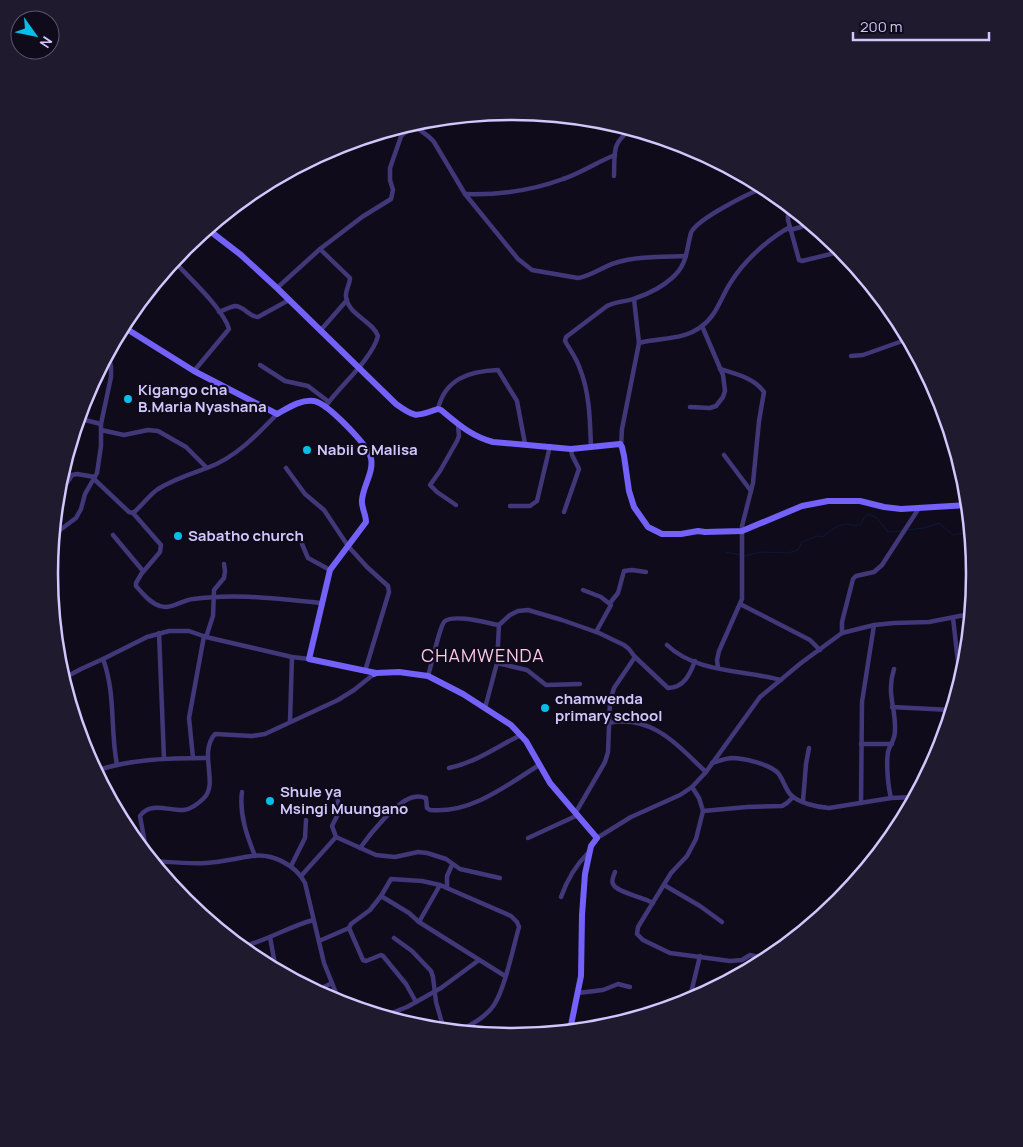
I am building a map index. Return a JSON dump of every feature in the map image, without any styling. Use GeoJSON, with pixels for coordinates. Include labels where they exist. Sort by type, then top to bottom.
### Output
{"type":"FeatureCollection","features":[{"type":"Feature","properties":{"kind":"street"},"geometry":{"type":"LineString","coordinates":[[420,129],[432,139],[464,194],[518,259],[532,270],[578,278],[615,263],[637,258],[686,256]]}},
{"type":"Feature","properties":{"kind":"street"},"geometry":{"type":"LineString","coordinates":[[277,288],[320,250],[362,217],[391,199],[393,190],[390,180],[390,168],[402,135],[405,132]]}},
{"type":"Feature","properties":{"kind":"street"},"geometry":{"type":"LineString","coordinates":[[614,176],[617,142],[625,134]]}},
{"type":"Feature","properties":{"kind":"street"},"geometry":{"type":"LineString","coordinates":[[464,194],[498,194],[549,184],[615,155]]}},
{"type":"Feature","properties":{"kind":"street"},"geometry":{"type":"LineString","coordinates":[[591,448],[590,420],[583,377],[565,339],[606,306],[614,302],[634,299],[674,277],[680,270],[686,256],[691,233],[698,224],[730,204],[756,191]]}},
{"type":"Feature","properties":{"kind":"street"},"geometry":{"type":"LineString","coordinates":[[789,214],[790,229],[800,261],[834,253]]}},
{"type":"Feature","properties":{"kind":"street"},"geometry":{"type":"LineString","coordinates":[[639,344],[671,339],[702,326],[714,314],[737,274],[763,246],[790,229],[803,225]]}},
{"type":"Feature","properties":{"kind":"street"},"geometry":{"type":"LineString","coordinates":[[212,232],[241,255],[277,288],[396,404],[406,411],[422,416],[438,409]]}},
{"type":"Feature","properties":{"kind":"street"},"geometry":{"type":"LineString","coordinates":[[320,250],[350,278],[346,294],[347,300],[355,314],[374,330],[378,336],[373,347],[359,366],[327,405]]}},
{"type":"Feature","properties":{"kind":"street"},"geometry":{"type":"LineString","coordinates":[[178,265],[219,312],[229,329],[194,371]]}},
{"type":"Feature","properties":{"kind":"street"},"geometry":{"type":"LineString","coordinates":[[634,299],[639,344],[622,429],[621,446],[631,499],[644,522],[654,531],[672,535],[698,531],[742,531],[802,506],[817,502],[850,501],[901,509],[961,506]]}},
{"type":"Feature","properties":{"kind":"street"},"geometry":{"type":"LineString","coordinates":[[219,312],[236,306],[254,317],[258,317],[289,300]]}},
{"type":"Feature","properties":{"kind":"street"},"geometry":{"type":"LineString","coordinates":[[320,331],[347,300]]}},
{"type":"Feature","properties":{"kind":"street"},"geometry":{"type":"LineString","coordinates":[[690,407],[710,408],[719,403],[725,391],[720,369],[702,326]]}},
{"type":"Feature","properties":{"kind":"street"},"geometry":{"type":"LineString","coordinates":[[128,330],[194,371],[277,414]]}},
{"type":"Feature","properties":{"kind":"street"},"geometry":{"type":"LineString","coordinates":[[851,356],[863,355],[901,341]]}},
{"type":"Feature","properties":{"kind":"street"},"geometry":{"type":"LineString","coordinates":[[59,530],[76,518],[81,509],[85,494],[95,478],[101,446],[101,427],[111,377],[110,362]]}},
{"type":"Feature","properties":{"kind":"street"},"geometry":{"type":"LineString","coordinates":[[260,365],[285,381],[308,386],[357,437],[370,456],[370,472],[361,502],[366,522],[330,570],[309,659]]}},
{"type":"Feature","properties":{"kind":"street"},"geometry":{"type":"LineString","coordinates":[[718,668],[716,660],[718,651],[740,604],[742,592],[742,531],[744,513],[755,471],[759,421],[764,392],[758,384],[720,369]]}},
{"type":"Feature","properties":{"kind":"street"},"geometry":{"type":"LineString","coordinates":[[438,409],[445,391],[458,379],[498,370],[517,401],[525,444]]}},
{"type":"Feature","properties":{"kind":"street"},"geometry":{"type":"LineString","coordinates":[[132,513],[148,497],[168,483],[187,474],[207,468],[242,448],[277,414],[304,402],[314,401],[327,405]]}},
{"type":"Feature","properties":{"kind":"street"},"geometry":{"type":"LineString","coordinates":[[438,409],[458,425],[484,439],[571,449],[618,444],[621,446]]}},
{"type":"Feature","properties":{"kind":"street"},"geometry":{"type":"LineString","coordinates":[[85,421],[124,435],[153,429],[186,447],[207,468]]}},
{"type":"Feature","properties":{"kind":"street"},"geometry":{"type":"LineString","coordinates":[[456,505],[430,485],[457,441],[459,436],[458,425]]}},
{"type":"Feature","properties":{"kind":"street"},"geometry":{"type":"LineString","coordinates":[[510,506],[530,506],[537,501],[550,446]]}},
{"type":"Feature","properties":{"kind":"street"},"geometry":{"type":"LineString","coordinates":[[564,512],[579,470],[571,449]]}},
{"type":"Feature","properties":{"kind":"street"},"geometry":{"type":"LineString","coordinates":[[724,455],[751,491]]}},
{"type":"Feature","properties":{"kind":"street"},"geometry":{"type":"LineString","coordinates":[[286,468],[306,494],[324,510],[348,546],[389,588],[365,671]]}},
{"type":"Feature","properties":{"kind":"street"},"geometry":{"type":"LineString","coordinates":[[67,482],[72,475],[77,474],[95,478],[132,513],[161,545],[160,552],[136,583],[136,586],[160,606],[167,607],[193,599],[246,597],[322,603]]}},
{"type":"Feature","properties":{"kind":"street"},"geometry":{"type":"LineString","coordinates":[[842,633],[842,622],[854,579],[856,576],[878,570],[919,508]]}},
{"type":"Feature","properties":{"kind":"street"},"geometry":{"type":"LineString","coordinates":[[113,535],[143,572]]}},
{"type":"Feature","properties":{"kind":"street"},"geometry":{"type":"LineString","coordinates":[[302,544],[308,558],[330,570]]}},
{"type":"Feature","properties":{"kind":"street"},"geometry":{"type":"LineString","coordinates":[[193,758],[189,718],[205,637],[212,616],[214,590],[225,575],[224,564]]}},
{"type":"Feature","properties":{"kind":"street"},"geometry":{"type":"LineString","coordinates":[[596,632],[611,605],[610,603],[618,593],[624,571],[646,572]]}},
{"type":"Feature","properties":{"kind":"street"},"geometry":{"type":"LineString","coordinates":[[583,590],[610,603]]}},
{"type":"Feature","properties":{"kind":"street"},"geometry":{"type":"LineString","coordinates":[[740,604],[810,640],[820,650]]}},
{"type":"Feature","properties":{"kind":"street"},"geometry":{"type":"LineString","coordinates":[[485,708],[496,663],[499,626],[510,614],[518,611],[528,610],[562,620],[596,632],[624,645],[635,658],[671,688],[682,684],[686,680],[695,661]]}},
{"type":"Feature","properties":{"kind":"street"},"geometry":{"type":"LineString","coordinates":[[571,1024],[581,976],[585,874],[588,853],[597,838],[631,817],[680,795],[692,786],[706,772],[754,704],[768,690],[842,633],[874,625],[918,623],[964,615]]}},
{"type":"Feature","properties":{"kind":"street"},"geometry":{"type":"LineString","coordinates":[[952,618],[957,660]]}},
{"type":"Feature","properties":{"kind":"street"},"geometry":{"type":"LineString","coordinates":[[428,676],[444,621],[465,619],[499,626]]}},
{"type":"Feature","properties":{"kind":"street"},"geometry":{"type":"LineString","coordinates":[[861,803],[862,702],[874,625]]}},
{"type":"Feature","properties":{"kind":"street"},"geometry":{"type":"LineString","coordinates":[[69,675],[147,637],[159,633],[182,631],[292,657],[375,673],[399,672],[428,676],[463,694],[512,725],[521,735],[550,783],[597,838]]}},
{"type":"Feature","properties":{"kind":"street"},"geometry":{"type":"LineString","coordinates":[[159,633],[164,759]]}},
{"type":"Feature","properties":{"kind":"street"},"geometry":{"type":"LineString","coordinates":[[667,645],[678,654],[695,661],[718,668],[781,680]]}},
{"type":"Feature","properties":{"kind":"street"},"geometry":{"type":"LineString","coordinates":[[290,721],[292,657]]}},
{"type":"Feature","properties":{"kind":"street"},"geometry":{"type":"LineString","coordinates":[[528,838],[577,814],[604,762],[610,746],[608,723],[610,701],[614,688],[635,658]]}},
{"type":"Feature","properties":{"kind":"street"},"geometry":{"type":"LineString","coordinates":[[103,659],[111,694],[113,743],[117,765]]}},
{"type":"Feature","properties":{"kind":"street"},"geometry":{"type":"LineString","coordinates":[[496,663],[527,670],[546,685],[580,684]]}},
{"type":"Feature","properties":{"kind":"street"},"geometry":{"type":"LineString","coordinates":[[891,798],[888,784],[888,753],[895,733],[890,688],[894,669]]}},
{"type":"Feature","properties":{"kind":"street"},"geometry":{"type":"LineString","coordinates":[[144,839],[139,819],[142,813],[153,808],[188,809],[205,798],[210,784],[207,758],[208,749],[215,734],[259,736],[338,700],[375,673]]}},
{"type":"Feature","properties":{"kind":"street"},"geometry":{"type":"LineString","coordinates":[[892,707],[944,710]]}},
{"type":"Feature","properties":{"kind":"street"},"geometry":{"type":"LineString","coordinates":[[608,723],[627,721],[649,725],[682,749],[706,772]]}},
{"type":"Feature","properties":{"kind":"street"},"geometry":{"type":"LineString","coordinates":[[449,768],[476,760],[521,735]]}},
{"type":"Feature","properties":{"kind":"street"},"geometry":{"type":"LineString","coordinates":[[861,744],[892,744]]}},
{"type":"Feature","properties":{"kind":"street"},"geometry":{"type":"LineString","coordinates":[[803,802],[806,764],[810,748]]}},
{"type":"Feature","properties":{"kind":"street"},"geometry":{"type":"LineString","coordinates":[[102,770],[117,765],[164,759],[207,758]]}},
{"type":"Feature","properties":{"kind":"street"},"geometry":{"type":"LineString","coordinates":[[711,764],[730,758],[760,764],[778,773],[793,797],[803,802],[829,808],[907,797]]}},
{"type":"Feature","properties":{"kind":"street"},"geometry":{"type":"LineString","coordinates":[[360,848],[392,811],[414,796],[426,798],[427,808],[430,810],[457,808],[496,792],[539,765]]}},
{"type":"Feature","properties":{"kind":"street"},"geometry":{"type":"LineString","coordinates":[[692,786],[704,811],[696,839],[692,849],[671,873],[638,927],[638,937],[662,950],[730,961],[742,960],[750,955],[755,956]]}},
{"type":"Feature","properties":{"kind":"street"},"geometry":{"type":"LineString","coordinates":[[242,792],[241,800],[246,835],[255,856]]}},
{"type":"Feature","properties":{"kind":"street"},"geometry":{"type":"LineString","coordinates":[[337,792],[339,812],[332,826],[336,837],[376,855],[395,857],[427,852],[446,859],[460,870],[500,878]]}},
{"type":"Feature","properties":{"kind":"street"},"geometry":{"type":"LineString","coordinates":[[704,811],[782,806],[793,797]]}},
{"type":"Feature","properties":{"kind":"street"},"geometry":{"type":"LineString","coordinates":[[291,866],[306,838],[306,820]]}},
{"type":"Feature","properties":{"kind":"street"},"geometry":{"type":"LineString","coordinates":[[302,876],[336,837]]}},
{"type":"Feature","properties":{"kind":"street"},"geometry":{"type":"LineString","coordinates":[[561,897],[570,875],[588,853]]}},
{"type":"Feature","properties":{"kind":"street"},"geometry":{"type":"LineString","coordinates":[[161,862],[211,863],[255,856],[269,857],[291,866],[302,876],[324,963],[336,992]]}},
{"type":"Feature","properties":{"kind":"street"},"geometry":{"type":"LineString","coordinates":[[446,888],[452,865]]}},
{"type":"Feature","properties":{"kind":"street"},"geometry":{"type":"LineString","coordinates":[[615,872],[613,883],[615,886],[631,894],[646,898],[653,903]]}},
{"type":"Feature","properties":{"kind":"street"},"geometry":{"type":"LineString","coordinates":[[319,941],[349,928],[351,924],[370,910],[391,879],[422,881],[440,885],[511,916],[519,927],[505,976],[493,1006],[469,1026]]}},
{"type":"Feature","properties":{"kind":"street"},"geometry":{"type":"LineString","coordinates":[[419,922],[440,885]]}},
{"type":"Feature","properties":{"kind":"street"},"geometry":{"type":"LineString","coordinates":[[664,885],[700,906],[722,922]]}},
{"type":"Feature","properties":{"kind":"street"},"geometry":{"type":"LineString","coordinates":[[381,896],[505,976]]}},
{"type":"Feature","properties":{"kind":"street"},"geometry":{"type":"LineString","coordinates":[[249,944],[313,920]]}},
{"type":"Feature","properties":{"kind":"street"},"geometry":{"type":"LineString","coordinates":[[349,928],[363,960],[366,961],[381,955],[383,956],[406,984],[416,1002]]}},
{"type":"Feature","properties":{"kind":"street"},"geometry":{"type":"LineString","coordinates":[[270,937],[274,961]]}},
{"type":"Feature","properties":{"kind":"street"},"geometry":{"type":"LineString","coordinates":[[394,938],[412,952],[431,971],[442,1022]]}},
{"type":"Feature","properties":{"kind":"street"},"geometry":{"type":"LineString","coordinates":[[692,990],[700,956]]}},
{"type":"Feature","properties":{"kind":"street"},"geometry":{"type":"LineString","coordinates":[[394,1012],[435,992],[479,960]]}},
{"type":"Feature","properties":{"kind":"street"},"geometry":{"type":"LineString","coordinates":[[324,987],[332,983]]}},
{"type":"Feature","properties":{"kind":"street"},"geometry":{"type":"LineString","coordinates":[[578,993],[603,990],[618,984],[630,987]]}},
{"type":"Feature","properties":{"kind":"waterway"},"geometry":{"type":"LineString","coordinates":[[744,556],[761,552],[788,553],[798,550],[802,542],[817,536],[823,537],[839,526],[861,524],[868,514],[877,518],[888,532],[902,531]]}},
{"type":"Feature","properties":{"kind":"waterway"},"geometry":{"type":"LineString","coordinates":[[906,530],[924,528],[939,523],[953,535],[964,533]]}},
{"type":"Feature","properties":{"kind":"waterway"},"geometry":{"type":"LineString","coordinates":[[726,552],[740,555]]}},
{"type":"Feature","properties":{"kind":"place","name":"Kigango cha B.Maria Nyashana"},"geometry":{"type":"Point","coordinates":[128,399]}},
{"type":"Feature","properties":{"kind":"place","name":"Nabii G Malisa"},"geometry":{"type":"Point","coordinates":[307,450]}},
{"type":"Feature","properties":{"kind":"place","name":"Sabatho church"},"geometry":{"type":"Point","coordinates":[178,536]}},
{"type":"Feature","properties":{"kind":"place","name":"chamwenda primary school"},"geometry":{"type":"Point","coordinates":[545,708]}},
{"type":"Feature","properties":{"kind":"place","name":"Shule ya Msingi Muungano"},"geometry":{"type":"Point","coordinates":[270,801]}},
{"type":"Feature","properties":{"kind":"district","name":"CHAMWENDA"},"geometry":{"type":"Point","coordinates":[483,656]}}]}
